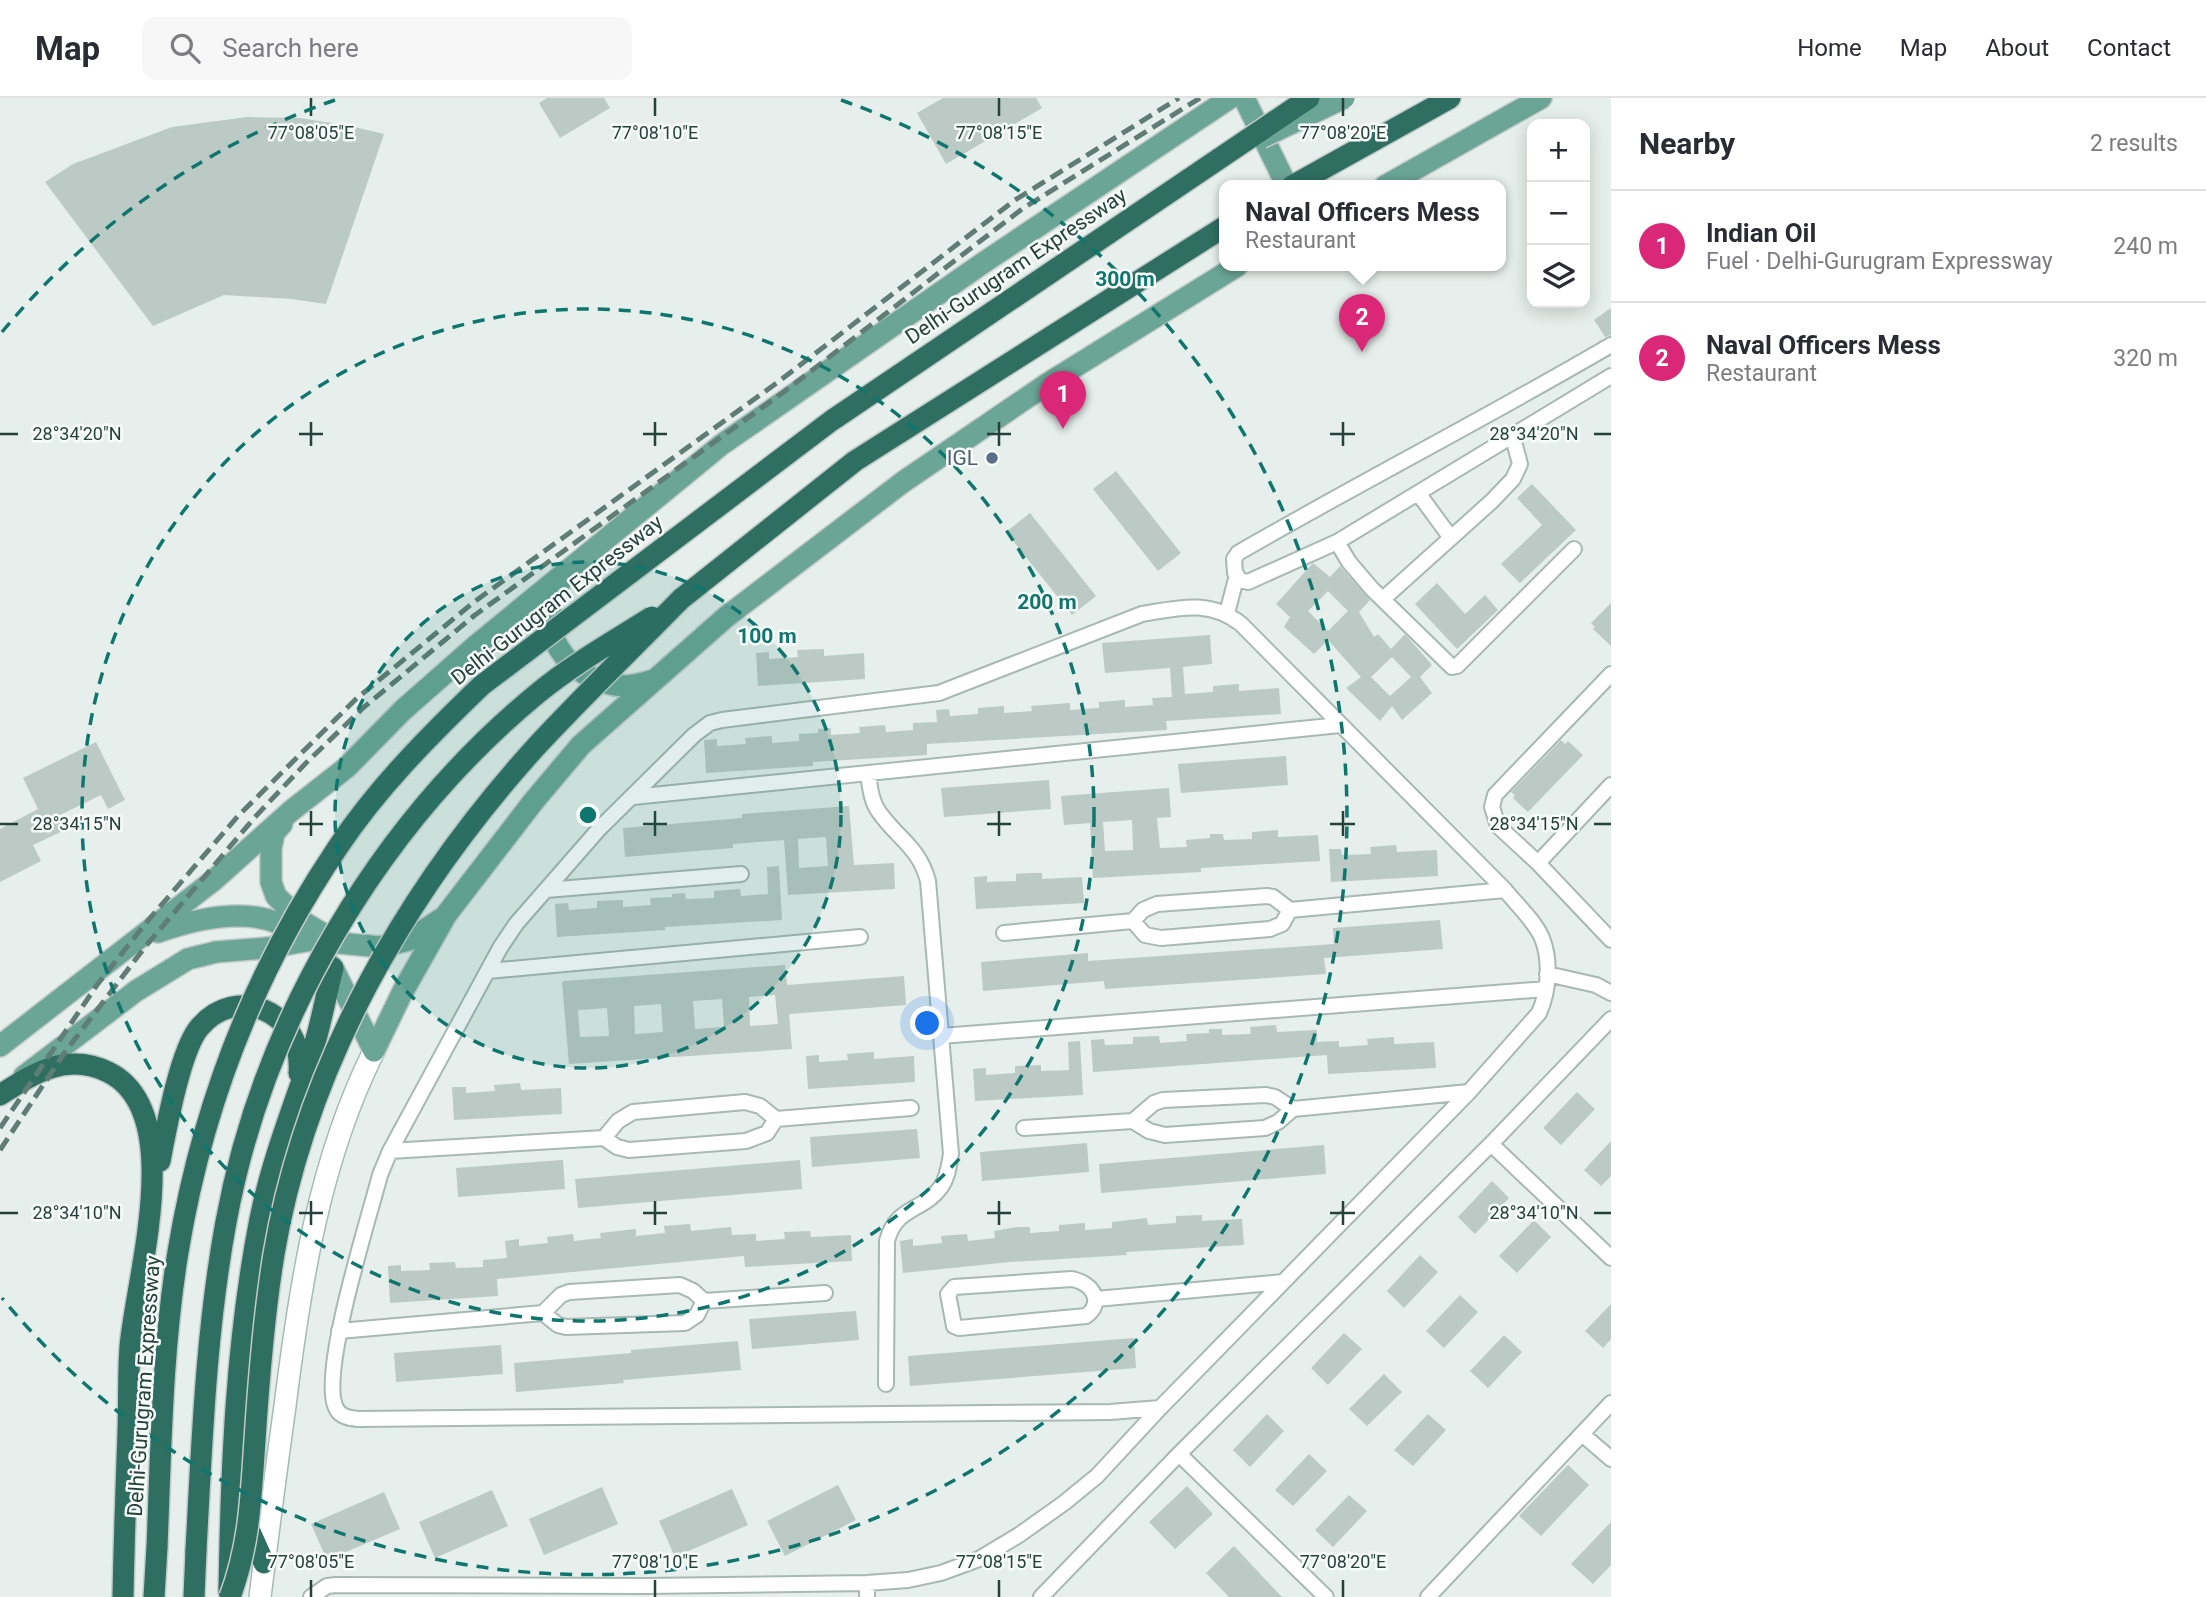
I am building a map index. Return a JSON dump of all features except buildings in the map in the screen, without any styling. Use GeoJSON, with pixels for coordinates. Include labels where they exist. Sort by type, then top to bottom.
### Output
{"type":"FeatureCollection","features":[{"type":"Feature","properties":{"kind":"highway","name":"Delhi-Gurugram Expressway"},"geometry":{"type":"LineString","coordinates":[[154,1597],[164,1383],[172,1299],[190,1189],[204,1130],[229,1055],[261,982],[297,915],[346,837],[375,799],[446,720],[482,685],[831,421],[1309,98]]}},
{"type":"Feature","properties":{"kind":"highway"},"geometry":{"type":"LineString","coordinates":[[1301,180],[1450,98]]}},
{"type":"Feature","properties":{"kind":"highway"},"geometry":{"type":"LineString","coordinates":[[194,1597],[213,1310],[226,1221],[237,1173],[267,1077],[307,988],[330,943],[363,889],[440,789],[538,692],[577,664],[681,599],[855,461],[1219,230]]}},
{"type":"Feature","properties":{"kind":"highway"},"geometry":{"type":"LineString","coordinates":[[230,1597],[246,1548],[266,1305],[274,1253],[286,1193],[318,1090],[372,976],[398,931],[458,842],[534,749],[681,599]]}},
{"type":"Feature","properties":{"kind":"highway"},"geometry":{"type":"LineString","coordinates":[[230,1597],[231,1486],[244,1325],[260,1217],[283,1135],[314,1044],[333,968]]}},
{"type":"Feature","properties":{"kind":"highway"},"geometry":{"type":"LineString","coordinates":[[122,1597],[130,1347],[151,1208],[166,1132],[190,1044],[207,1019],[224,1010],[242,1006],[276,1014],[286,1024],[299,1049],[298,1092]]}},
{"type":"Feature","properties":{"kind":"highway"},"geometry":{"type":"LineString","coordinates":[[0,1094],[44,1069],[68,1063],[85,1064],[119,1078],[130,1088],[146,1118],[151,1137],[151,1208]]}},
{"type":"Feature","properties":{"kind":"highway"},"geometry":{"type":"LineString","coordinates":[[231,1486],[264,1563]]}},
{"type":"Feature","properties":{"kind":"main road"},"geometry":{"type":"LineString","coordinates":[[0,1046],[214,880],[290,811],[347,767],[403,710],[478,644],[721,446],[986,261],[1230,98]]}},
{"type":"Feature","properties":{"kind":"main road"},"geometry":{"type":"LineString","coordinates":[[1244,98],[1287,180]]}},
{"type":"Feature","properties":{"kind":"main road"},"geometry":{"type":"LineString","coordinates":[[1218,159],[1344,98]]}},
{"type":"Feature","properties":{"kind":"main road"},"geometry":{"type":"LineString","coordinates":[[1396,180],[1541,98]]}},
{"type":"Feature","properties":{"kind":"main road"},"geometry":{"type":"LineString","coordinates":[[260,1597],[298,1301],[335,1148],[374,1051],[403,991],[446,915],[533,802],[581,745],[726,617],[903,482],[1047,384],[1229,271]]}},
{"type":"Feature","properties":{"kind":"main road"},"geometry":{"type":"LineString","coordinates":[[569,570],[556,589],[548,617],[552,637],[563,654],[578,670],[607,683],[638,685],[656,679]]}},
{"type":"Feature","properties":{"kind":"main road"},"geometry":{"type":"LineString","coordinates":[[290,811],[274,833],[271,882],[276,896],[300,920],[339,943],[380,947],[409,940],[446,915]]}},
{"type":"Feature","properties":{"kind":"main road"},"geometry":{"type":"LineString","coordinates":[[119,954],[157,932],[187,921],[243,916],[275,921],[294,930],[333,968],[374,1051]]}},
{"type":"Feature","properties":{"kind":"main road"},"geometry":{"type":"LineString","coordinates":[[0,1094],[135,991],[188,959],[216,952],[307,941]]}},
{"type":"Feature","properties":{"kind":"street"},"geometry":{"type":"LineString","coordinates":[[1611,345],[1547,383],[1322,504],[1238,554],[1233,563],[1237,575],[1243,582],[1248,582],[1336,542],[1611,376]]}},
{"type":"Feature","properties":{"kind":"street"},"geometry":{"type":"LineString","coordinates":[[1547,383],[1566,402]]}},
{"type":"Feature","properties":{"kind":"street"},"geometry":{"type":"LineString","coordinates":[[1383,599],[1492,501],[1517,474],[1520,464],[1512,434]]}},
{"type":"Feature","properties":{"kind":"street"},"geometry":{"type":"LineString","coordinates":[[1418,493],[1451,538]]}},
{"type":"Feature","properties":{"kind":"street"},"geometry":{"type":"LineString","coordinates":[[1336,542],[1349,562],[1383,599],[1441,658],[1455,667],[1574,549]]}},
{"type":"Feature","properties":{"kind":"street"},"geometry":{"type":"LineString","coordinates":[[1227,613],[1237,575]]}},
{"type":"Feature","properties":{"kind":"street"},"geometry":{"type":"LineString","coordinates":[[311,1597],[319,1590],[336,1585],[643,1592],[867,1590],[941,1573],[979,1559],[1065,1503],[1097,1476],[1469,1092],[1539,1013],[1547,974],[1542,938],[1531,920],[1505,890],[1241,624],[1227,613],[1205,607],[1142,614],[939,693],[710,723],[694,735],[600,829],[509,934],[390,1151],[380,1175],[339,1331],[334,1402],[342,1416],[349,1418],[1069,1412],[1160,1408]]}},
{"type":"Feature","properties":{"kind":"street"},"geometry":{"type":"LineString","coordinates":[[1611,674],[1492,801],[1493,813],[1499,826],[1611,940]]}},
{"type":"Feature","properties":{"kind":"street"},"geometry":{"type":"LineString","coordinates":[[633,797],[1340,725]]}},
{"type":"Feature","properties":{"kind":"street"},"geometry":{"type":"LineString","coordinates":[[868,774],[872,797],[878,810],[920,857],[928,881],[951,1154],[942,1186],[894,1222],[890,1228],[887,1241],[886,1384]]}},
{"type":"Feature","properties":{"kind":"street"},"geometry":{"type":"LineString","coordinates":[[1538,863],[1611,785]]}},
{"type":"Feature","properties":{"kind":"street"},"geometry":{"type":"LineString","coordinates":[[546,890],[741,874]]}},
{"type":"Feature","properties":{"kind":"street"},"geometry":{"type":"LineString","coordinates":[[1004,933],[1133,921],[1143,910],[1157,904],[1267,896],[1273,897],[1290,911],[1505,890]]}},
{"type":"Feature","properties":{"kind":"street"},"geometry":{"type":"LineString","coordinates":[[1133,921],[1145,934],[1152,938],[1161,938],[1270,929],[1282,924],[1290,911]]}},
{"type":"Feature","properties":{"kind":"street"},"geometry":{"type":"LineString","coordinates":[[488,971],[860,937]]}},
{"type":"Feature","properties":{"kind":"street"},"geometry":{"type":"LineString","coordinates":[[1547,974],[1596,985],[1611,993]]}},
{"type":"Feature","properties":{"kind":"street"},"geometry":{"type":"LineString","coordinates":[[941,1035],[1546,989]]}},
{"type":"Feature","properties":{"kind":"street"},"geometry":{"type":"LineString","coordinates":[[1041,1597],[1179,1454],[1491,1144],[1611,1019]]}},
{"type":"Feature","properties":{"kind":"street"},"geometry":{"type":"LineString","coordinates":[[1024,1128],[1133,1121],[1149,1131],[1165,1135],[1265,1128],[1278,1122],[1293,1109],[1469,1092]]}},
{"type":"Feature","properties":{"kind":"street"},"geometry":{"type":"LineString","coordinates":[[1133,1121],[1154,1103],[1163,1100],[1266,1095],[1275,1097],[1293,1109]]}},
{"type":"Feature","properties":{"kind":"street"},"geometry":{"type":"LineString","coordinates":[[604,1138],[618,1121],[633,1112],[752,1102],[776,1119],[911,1108]]}},
{"type":"Feature","properties":{"kind":"street"},"geometry":{"type":"LineString","coordinates":[[390,1151],[604,1138],[617,1147],[629,1150],[746,1141],[767,1133],[776,1119]]}},
{"type":"Feature","properties":{"kind":"street"},"geometry":{"type":"LineString","coordinates":[[1491,1144],[1611,1258]]}},
{"type":"Feature","properties":{"kind":"street"},"geometry":{"type":"LineString","coordinates":[[1072,1279],[1087,1284],[1096,1299],[1091,1312],[1086,1316],[959,1328],[951,1322],[948,1294],[951,1289],[960,1286],[1072,1279]]}},
{"type":"Feature","properties":{"kind":"street"},"geometry":{"type":"LineString","coordinates":[[1096,1299],[1283,1282]]}},
{"type":"Feature","properties":{"kind":"street"},"geometry":{"type":"LineString","coordinates":[[339,1331],[542,1313],[569,1292],[680,1285],[693,1291],[704,1301],[825,1293]]}},
{"type":"Feature","properties":{"kind":"street"},"geometry":{"type":"LineString","coordinates":[[542,1313],[558,1325],[566,1327],[685,1323],[697,1315],[704,1301]]}},
{"type":"Feature","properties":{"kind":"street"},"geometry":{"type":"LineString","coordinates":[[1428,1597],[1611,1403]]}},
{"type":"Feature","properties":{"kind":"street"},"geometry":{"type":"LineString","coordinates":[[1582,1433],[1611,1459]]}},
{"type":"Feature","properties":{"kind":"street"},"geometry":{"type":"LineString","coordinates":[[1179,1454],[1326,1597]]}},
{"type":"Feature","properties":{"kind":"railway"},"geometry":{"type":"LineString","coordinates":[[0,1128],[97,985],[145,924],[238,816],[356,699],[474,602],[778,382],[1015,200],[1179,98]]}},
{"type":"Feature","properties":{"kind":"railway"},"geometry":{"type":"LineString","coordinates":[[0,1150],[65,1052],[145,947],[255,817],[363,708],[475,615],[785,391],[1022,209],[1200,98]]}},
{"type":"Feature","properties":{"kind":"place","name":"Naval Officers Mess"},"geometry":{"type":"Point","coordinates":[1362,352]}},
{"type":"Feature","properties":{"kind":"place","name":"Indian Oil"},"geometry":{"type":"Point","coordinates":[1063,429]}},
{"type":"Feature","properties":{"kind":"place","name":"IGL"},"geometry":{"type":"Point","coordinates":[992,458]}}]}
